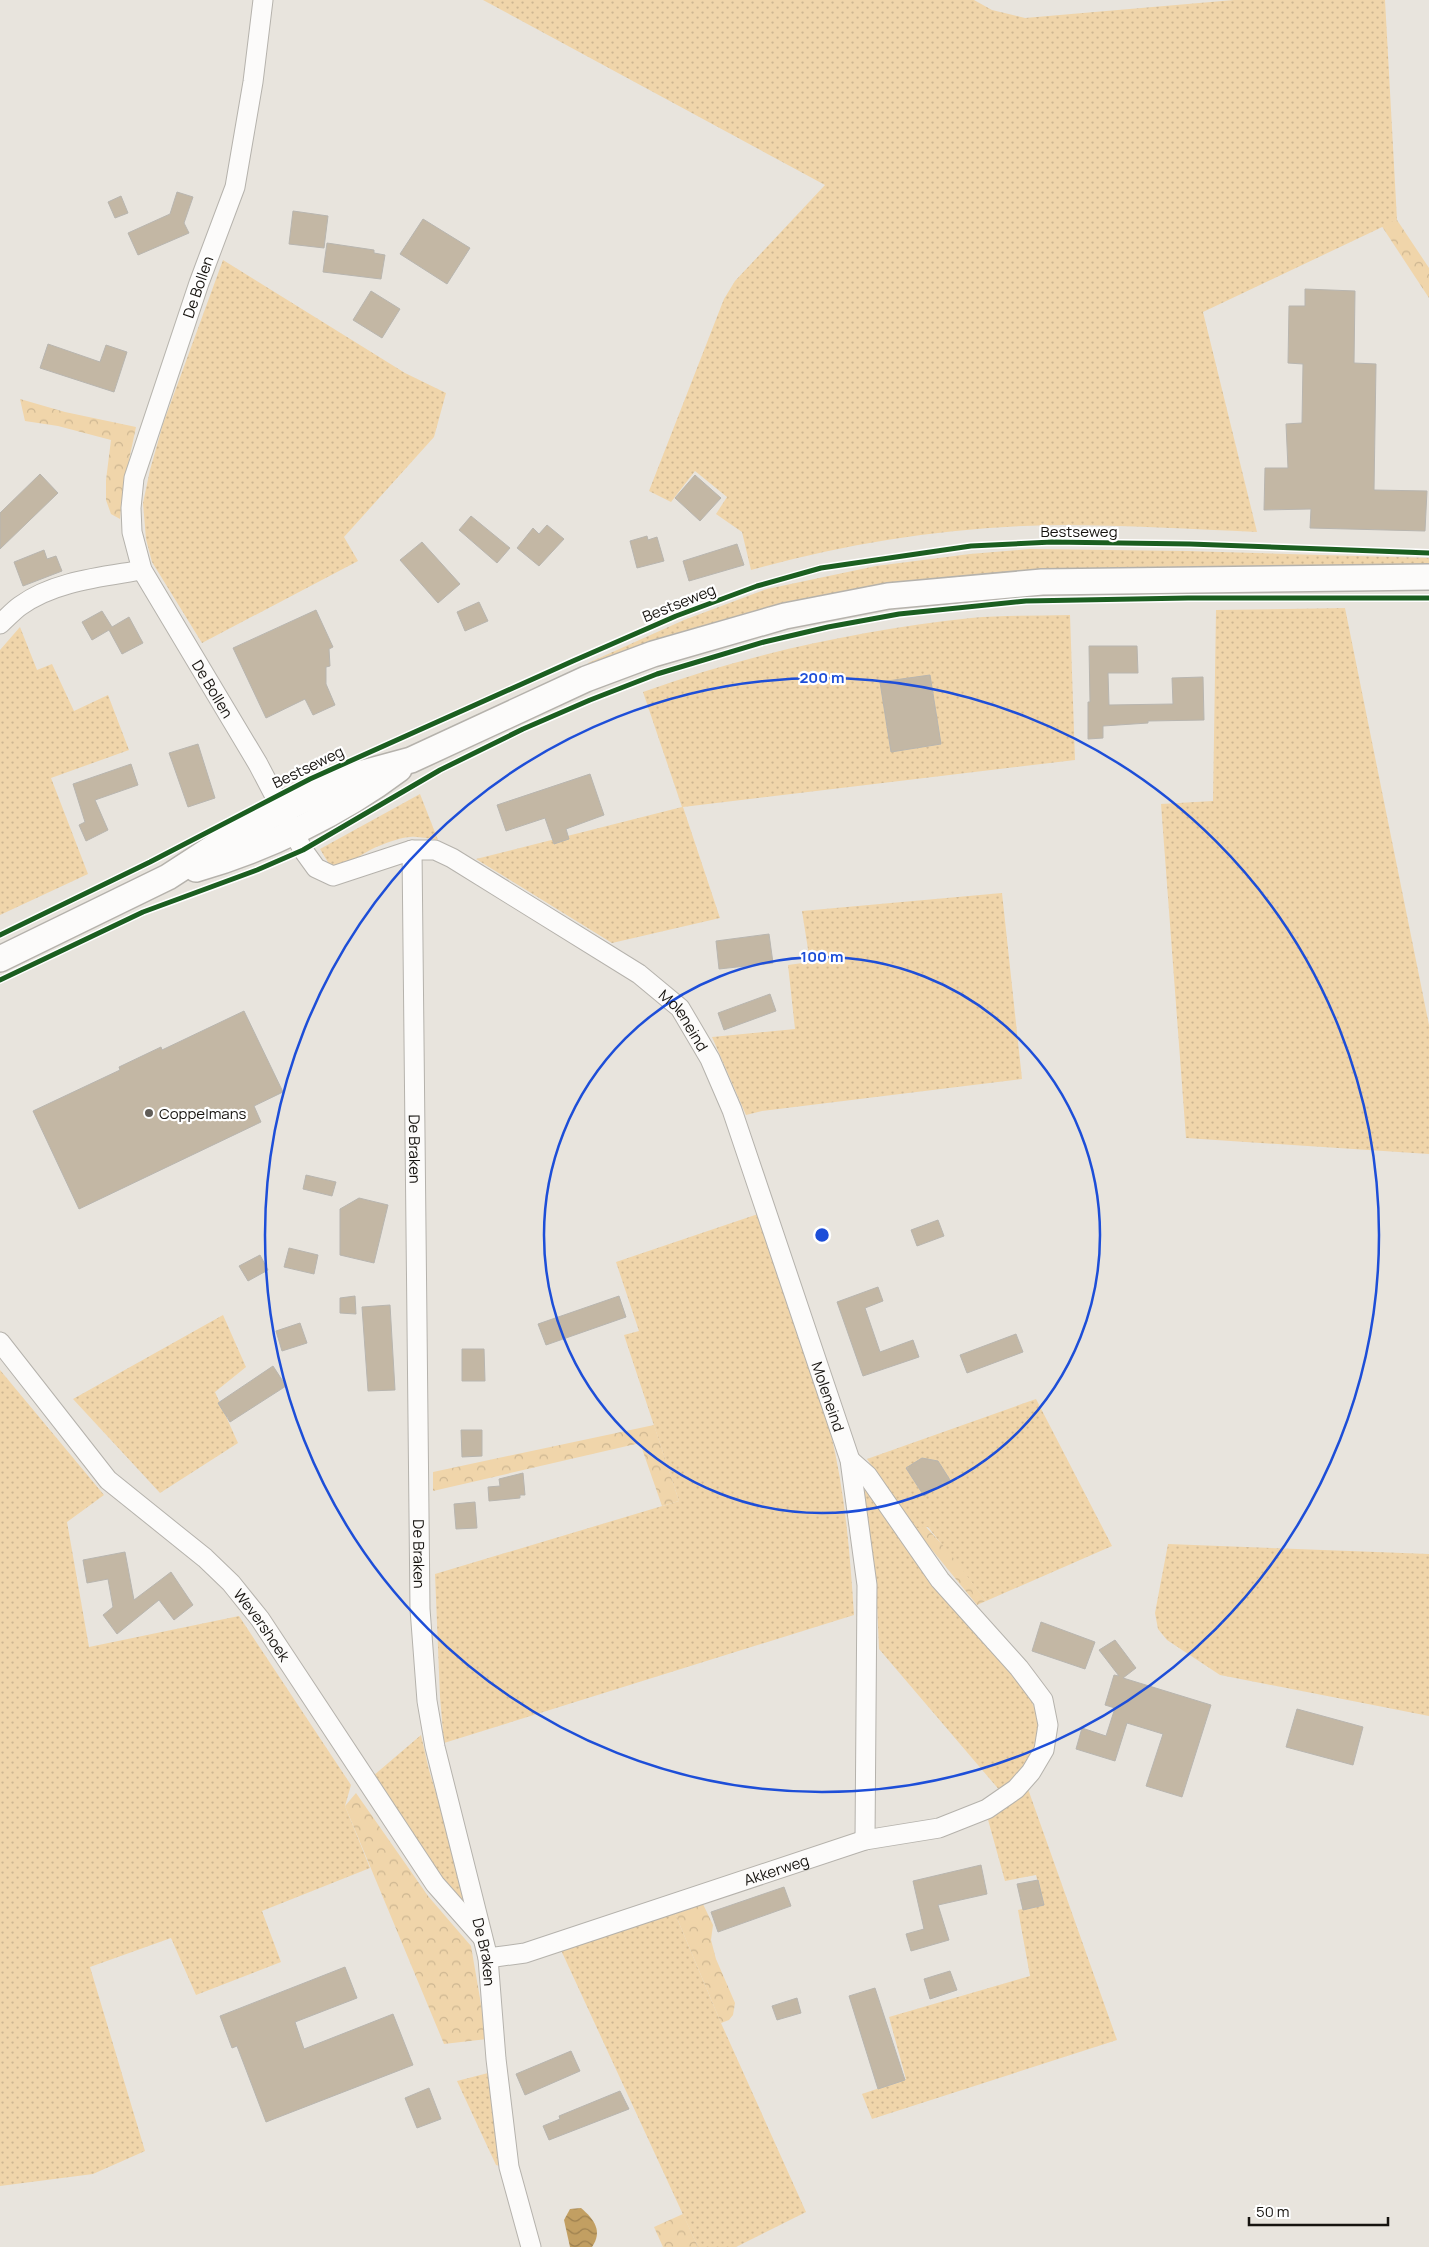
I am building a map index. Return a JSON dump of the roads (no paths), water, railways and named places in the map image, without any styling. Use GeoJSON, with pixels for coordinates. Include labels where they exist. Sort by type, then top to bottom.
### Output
{"type":"FeatureCollection","features":[{"type":"Feature","properties":{"kind":"main road","name":"Bestseweg"},"geometry":{"type":"LineString","coordinates":[[0,959],[168,877],[238,831],[363,773],[411,760],[586,679],[653,654],[785,616],[888,596],[1042,582],[1429,577]]}},
{"type":"Feature","properties":{"kind":"main road","name":"Bestseweg"},"geometry":{"type":"LineString","coordinates":[[168,877],[248,852],[294,830],[371,791],[411,760]]}},
{"type":"Feature","properties":{"kind":"street","name":"De Bollen"},"geometry":{"type":"LineString","coordinates":[[263,0],[253,82],[235,187],[199,283],[134,478],[131,508],[132,532],[142,570],[294,830]]}},
{"type":"Feature","properties":{"kind":"street"},"geometry":{"type":"LineString","coordinates":[[0,624],[21,605],[47,592],[77,581],[142,570]]}},
{"type":"Feature","properties":{"kind":"street","name":"Moleneind"},"geometry":{"type":"LineString","coordinates":[[294,830],[316,868],[333,876],[412,850],[435,850],[452,858],[639,974],[680,1008],[710,1059],[732,1110],[850,1460],[867,1585],[868,1707],[865,1840]]}},
{"type":"Feature","properties":{"kind":"street","name":"De Braken"},"geometry":{"type":"LineString","coordinates":[[412,850],[420,1609],[427,1701],[435,1747],[486,1949],[496,2059],[509,2167],[531,2247]]}},
{"type":"Feature","properties":{"kind":"street","name":"Wevershoek"},"geometry":{"type":"LineString","coordinates":[[0,1342],[108,1480],[206,1558],[232,1583],[260,1619],[435,1884],[486,1949]]}},
{"type":"Feature","properties":{"kind":"street","name":"Moleneind"},"geometry":{"type":"LineString","coordinates":[[850,1460],[867,1475],[940,1580],[1019,1668],[1043,1700],[1048,1725],[1044,1750]]}},
{"type":"Feature","properties":{"kind":"street","name":"Akkerweg"},"geometry":{"type":"LineString","coordinates":[[486,1949],[525,1953],[865,1840],[939,1828],[987,1810],[1016,1789],[1031,1772],[1044,1750]]}},
{"type":"Feature","properties":{"kind":"water"},"geometry":{"type":"Polygon","coordinates":[[[581,2208],[593,2221],[597,2236],[592,2247],[570,2247],[564,2220],[570,2209],[581,2208]]]}},
{"type":"Feature","properties":{"kind":"place","name":"Coppelmans"},"geometry":{"type":"Point","coordinates":[149,1113]}}]}
